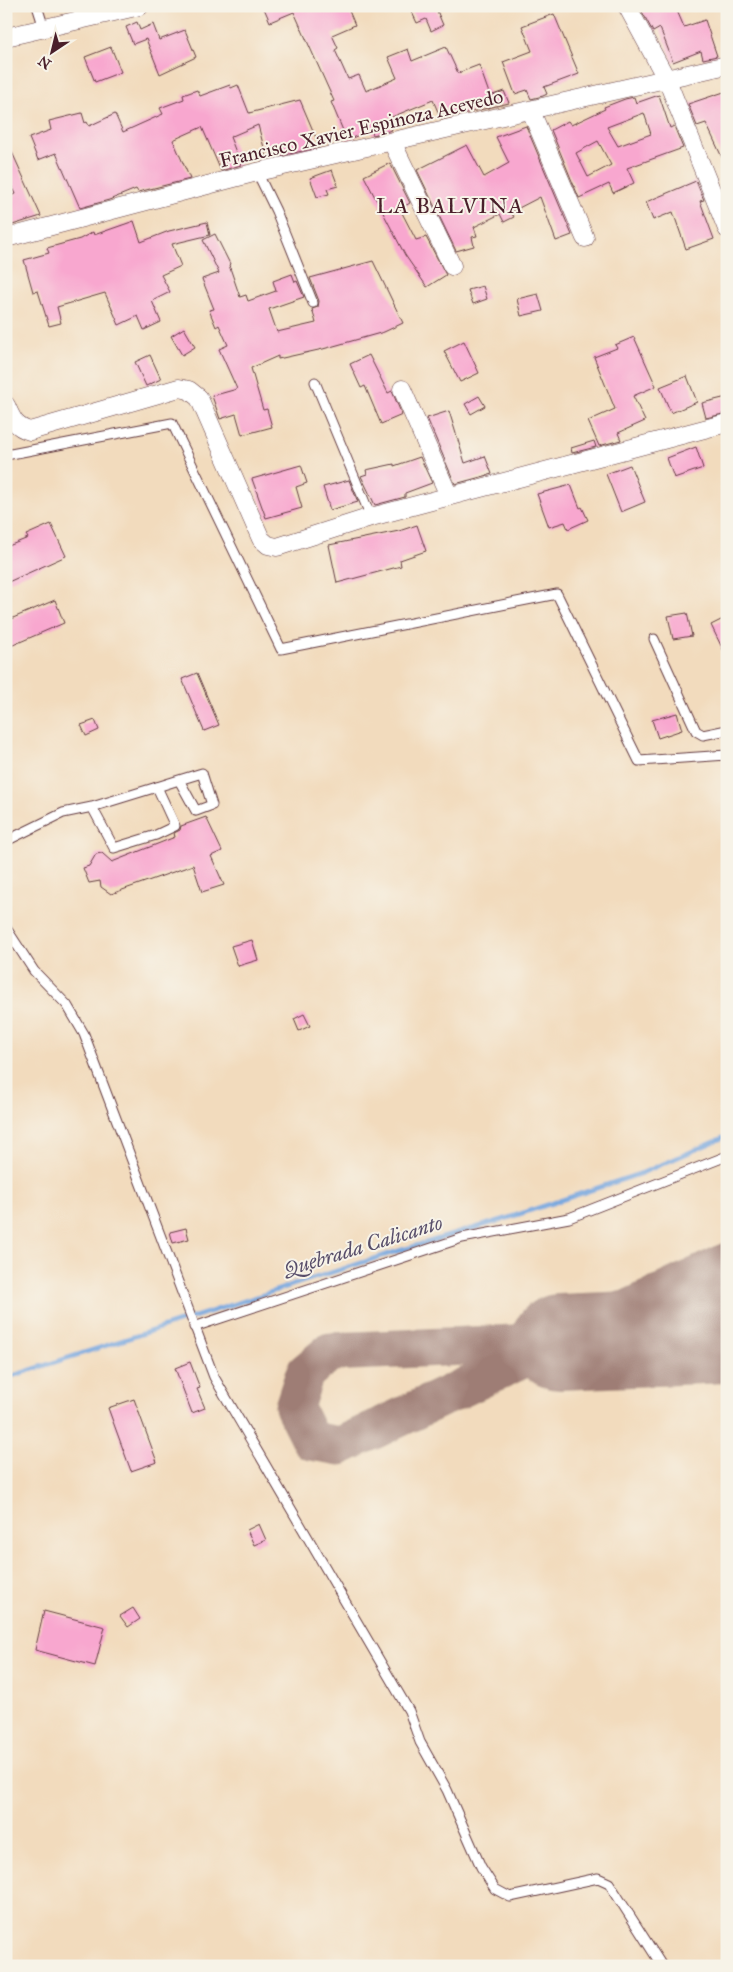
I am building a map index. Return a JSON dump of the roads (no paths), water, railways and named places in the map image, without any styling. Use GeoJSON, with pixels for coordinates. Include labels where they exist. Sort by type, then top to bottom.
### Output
{"type":"FeatureCollection","features":[{"type":"Feature","properties":{"kind":"street"},"geometry":{"type":"LineString","coordinates":[[6,37],[140,6]]}},
{"type":"Feature","properties":{"kind":"street"},"geometry":{"type":"LineString","coordinates":[[628,6],[667,80],[727,229]]}},
{"type":"Feature","properties":{"kind":"street","name":"Francisco Xavier Espinoza Acevedo"},"geometry":{"type":"LineString","coordinates":[[6,238],[257,172],[727,65]]}},
{"type":"Feature","properties":{"kind":"street"},"geometry":{"type":"LineString","coordinates":[[531,111],[585,238]]}},
{"type":"Feature","properties":{"kind":"street"},"geometry":{"type":"LineString","coordinates":[[392,142],[452,266]]}},
{"type":"Feature","properties":{"kind":"street"},"geometry":{"type":"LineString","coordinates":[[6,405],[13,420],[20,428],[30,431],[179,388],[189,390],[199,398],[261,539],[268,545],[277,547],[371,517],[727,423]]}},
{"type":"Feature","properties":{"kind":"street"},"geometry":{"type":"LineString","coordinates":[[402,389],[449,496]]}},
{"type":"Feature","properties":{"kind":"lane"},"geometry":{"type":"LineString","coordinates":[[37,6],[44,28]]}},
{"type":"Feature","properties":{"kind":"lane"},"geometry":{"type":"LineString","coordinates":[[257,172],[276,211],[313,303]]}},
{"type":"Feature","properties":{"kind":"lane"},"geometry":{"type":"LineString","coordinates":[[315,382],[371,517]]}},
{"type":"Feature","properties":{"kind":"lane"},"geometry":{"type":"LineString","coordinates":[[6,456],[172,423],[281,649],[557,594],[639,761],[727,755]]}},
{"type":"Feature","properties":{"kind":"lane"},"geometry":{"type":"LineString","coordinates":[[654,640],[696,731],[703,735],[727,730]]}},
{"type":"Feature","properties":{"kind":"lane"},"geometry":{"type":"LineString","coordinates":[[6,841],[63,814],[179,780]]}},
{"type":"Feature","properties":{"kind":"lane"},"geometry":{"type":"LineString","coordinates":[[92,807],[114,848],[140,841],[175,826],[156,787]]}},
{"type":"Feature","properties":{"kind":"lane"},"geometry":{"type":"LineString","coordinates":[[6,928],[34,970],[68,1005],[84,1034],[214,1377],[409,1711],[420,1742],[447,1790],[481,1867],[495,1889],[510,1897],[598,1878],[609,1883],[662,1966]]}},
{"type":"Feature","properties":{"kind":"lane"},"geometry":{"type":"LineString","coordinates":[[194,1327],[462,1238],[569,1218],[727,1156]]}},
{"type":"Feature","properties":{"kind":"waterway","name":"Quebrada Calicanto"},"geometry":{"type":"LineString","coordinates":[[6,1378],[398,1251],[505,1219],[642,1173],[727,1136]]}},
{"type":"Feature","properties":{"kind":"district","name":"LA BALVINA"},"geometry":{"type":"Point","coordinates":[450,205]}}]}
